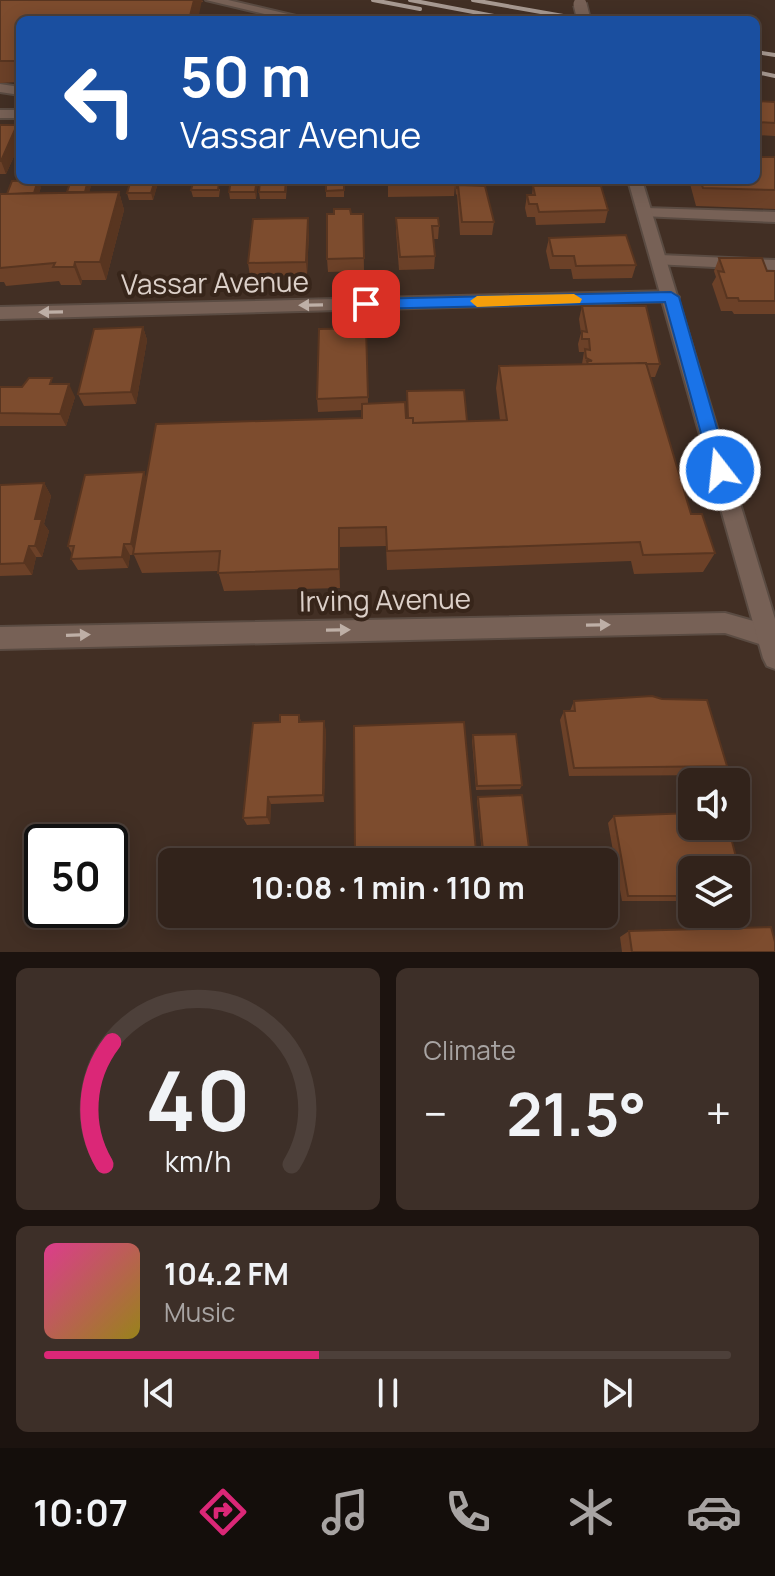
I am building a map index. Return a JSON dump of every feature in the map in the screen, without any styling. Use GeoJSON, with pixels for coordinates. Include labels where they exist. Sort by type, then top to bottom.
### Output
{"type":"FeatureCollection","features":[{"type":"Feature","properties":{"kind":"street"},"geometry":{"type":"LineString","coordinates":[[212,0],[288,16]]}},
{"type":"Feature","properties":{"kind":"street"},"geometry":{"type":"LineString","coordinates":[[636,184],[773,644]]}},
{"type":"Feature","properties":{"kind":"street"},"geometry":{"type":"LineString","coordinates":[[646,213],[775,217]]}},
{"type":"Feature","properties":{"kind":"street"},"geometry":{"type":"LineString","coordinates":[[660,260],[775,265]]}},
{"type":"Feature","properties":{"kind":"street","name":"Vassar Avenue"},"geometry":{"type":"LineString","coordinates":[[0,313],[671,297]]}},
{"type":"Feature","properties":{"kind":"street","name":"Irving Avenue"},"geometry":{"type":"LineString","coordinates":[[0,638],[725,623],[773,644]]}},
{"type":"Feature","properties":{"kind":"building"},"geometry":{"type":"Polygon","coordinates":[[[0,0],[194,0],[190,16],[16,16],[16,61],[0,61],[0,0]]]}},
{"type":"Feature","properties":{"kind":"building"},"geometry":{"type":"Polygon","coordinates":[[[760,101],[775,102],[775,123],[760,122],[760,101]]]}},
{"type":"Feature","properties":{"kind":"building"},"geometry":{"type":"Polygon","coordinates":[[[0,125],[16,125],[1,161],[0,125]]]}},
{"type":"Feature","properties":{"kind":"building"},"geometry":{"type":"Polygon","coordinates":[[[760,157],[775,157],[775,190],[703,188],[702,184],[760,184],[760,157]]]}},
{"type":"Feature","properties":{"kind":"building"},"geometry":{"type":"Polygon","coordinates":[[[12,181],[16,181],[16,184],[37,184],[34,193],[7,194],[12,181]]]}},
{"type":"Feature","properties":{"kind":"building"},"geometry":{"type":"Polygon","coordinates":[[[70,184],[87,184],[85,192],[67,192],[70,184]]]}},
{"type":"Feature","properties":{"kind":"building"},"geometry":{"type":"Polygon","coordinates":[[[130,184],[154,184],[151,193],[127,193],[130,184]]]}},
{"type":"Feature","properties":{"kind":"building"},"geometry":{"type":"Polygon","coordinates":[[[193,184],[219,184],[218,190],[191,190],[193,184]]]}},
{"type":"Feature","properties":{"kind":"building"},"geometry":{"type":"Polygon","coordinates":[[[230,184],[256,184],[255,192],[229,192],[230,184]]]}},
{"type":"Feature","properties":{"kind":"building"},"geometry":{"type":"Polygon","coordinates":[[[260,184],[286,184],[285,192],[259,192],[260,184]]]}},
{"type":"Feature","properties":{"kind":"building"},"geometry":{"type":"Polygon","coordinates":[[[326,184],[344,184],[344,190],[326,191],[326,184]]]}},
{"type":"Feature","properties":{"kind":"building"},"geometry":{"type":"Polygon","coordinates":[[[456,184],[485,186],[458,185],[457,188],[456,184]]]}},
{"type":"Feature","properties":{"kind":"building"},"geometry":{"type":"Polygon","coordinates":[[[458,185],[485,186],[494,222],[462,222],[458,185]]]}},
{"type":"Feature","properties":{"kind":"building"},"geometry":{"type":"Polygon","coordinates":[[[533,186],[601,186],[608,210],[539,212],[537,204],[529,204],[527,195],[535,195],[533,186]]]}},
{"type":"Feature","properties":{"kind":"building"},"geometry":{"type":"Polygon","coordinates":[[[119,192],[100,262],[75,262],[74,267],[53,267],[55,263],[0,268],[0,194],[119,192]]]}},
{"type":"Feature","properties":{"kind":"building"},"geometry":{"type":"Polygon","coordinates":[[[334,209],[350,209],[351,214],[363,214],[364,258],[327,259],[327,214],[334,214],[334,209]]]}},
{"type":"Feature","properties":{"kind":"building"},"geometry":{"type":"Polygon","coordinates":[[[308,218],[306,262],[248,263],[253,219],[308,218]]]}},
{"type":"Feature","properties":{"kind":"building"},"geometry":{"type":"Polygon","coordinates":[[[396,218],[438,218],[439,226],[432,226],[435,256],[400,257],[396,218]]]}},
{"type":"Feature","properties":{"kind":"building"},"geometry":{"type":"Polygon","coordinates":[[[626,235],[636,265],[576,266],[574,256],[553,256],[549,238],[626,235]]]}},
{"type":"Feature","properties":{"kind":"building"},"geometry":{"type":"Polygon","coordinates":[[[719,258],[762,258],[767,271],[775,271],[775,301],[727,298],[718,271],[724,272],[719,258]]]}},
{"type":"Feature","properties":{"kind":"building"},"geometry":{"type":"Polygon","coordinates":[[[582,306],[646,306],[660,364],[588,364],[587,361],[592,361],[586,358],[585,349],[590,350],[589,339],[582,339],[582,331],[587,332],[582,306]]]}},
{"type":"Feature","properties":{"kind":"building"},"geometry":{"type":"Polygon","coordinates":[[[143,327],[131,392],[78,394],[94,329],[143,327]]]}},
{"type":"Feature","properties":{"kind":"building"},"geometry":{"type":"Polygon","coordinates":[[[366,328],[368,397],[317,399],[319,329],[366,328]]]}},
{"type":"Feature","properties":{"kind":"building"},"geometry":{"type":"Polygon","coordinates":[[[646,363],[691,514],[702,514],[715,553],[643,555],[640,542],[387,551],[386,527],[339,528],[339,569],[218,573],[220,551],[133,554],[156,424],[362,418],[362,404],[405,402],[406,418],[413,418],[413,423],[507,420],[499,366],[646,363]]]}},
{"type":"Feature","properties":{"kind":"building"},"geometry":{"type":"Polygon","coordinates":[[[29,378],[52,378],[50,384],[69,384],[60,414],[0,413],[0,387],[22,387],[29,378]]]}},
{"type":"Feature","properties":{"kind":"building"},"geometry":{"type":"Polygon","coordinates":[[[464,390],[467,421],[413,423],[413,418],[408,418],[407,391],[464,390]]]}},
{"type":"Feature","properties":{"kind":"building"},"geometry":{"type":"Polygon","coordinates":[[[144,472],[131,544],[124,544],[122,557],[71,559],[74,546],[68,546],[85,475],[144,472]]]}},
{"type":"Feature","properties":{"kind":"building"},"geometry":{"type":"Polygon","coordinates":[[[44,483],[35,519],[42,519],[35,546],[29,546],[24,563],[0,564],[0,485],[44,483]]]}},
{"type":"Feature","properties":{"kind":"building"},"geometry":{"type":"Polygon","coordinates":[[[652,696],[707,700],[727,766],[574,768],[564,711],[575,711],[574,701],[652,696]]]}},
{"type":"Feature","properties":{"kind":"building"},"geometry":{"type":"Polygon","coordinates":[[[280,715],[299,715],[299,722],[324,721],[323,795],[268,797],[267,817],[243,818],[253,723],[280,722],[280,715]]]}},
{"type":"Feature","properties":{"kind":"building"},"geometry":{"type":"Polygon","coordinates":[[[464,722],[476,848],[355,848],[354,726],[464,722]]]}},
{"type":"Feature","properties":{"kind":"building"},"geometry":{"type":"Polygon","coordinates":[[[516,734],[522,785],[477,786],[473,735],[516,734]]]}},
{"type":"Feature","properties":{"kind":"building"},"geometry":{"type":"Polygon","coordinates":[[[522,795],[529,848],[483,848],[478,797],[522,795]]]}},
{"type":"Feature","properties":{"kind":"building"},"geometry":{"type":"Polygon","coordinates":[[[678,814],[678,840],[732,840],[736,856],[678,856],[678,896],[628,896],[614,816],[678,814]]]}},
{"type":"Feature","properties":{"kind":"building"},"geometry":{"type":"Polygon","coordinates":[[[771,927],[775,952],[632,952],[629,931],[750,928],[771,927]]]}},
{"type":"Feature","properties":{"kind":"railway"},"geometry":{"type":"LineString","coordinates":[[373,0],[420,9]]}},
{"type":"Feature","properties":{"kind":"railway"},"geometry":{"type":"LineString","coordinates":[[410,0],[494,16]]}},
{"type":"Feature","properties":{"kind":"railway"},"geometry":{"type":"LineString","coordinates":[[473,0],[563,16]]}},
{"type":"Feature","properties":{"kind":"railway"},"geometry":{"type":"LineString","coordinates":[[760,53],[775,55]]}},
{"type":"Feature","properties":{"kind":"railway"},"geometry":{"type":"LineString","coordinates":[[760,73],[775,76]]}},
{"type":"Feature","properties":{"kind":"slow traffic"},"geometry":{"type":"LineString","coordinates":[[477,301],[574,299]]}},
{"type":"Feature","properties":{"kind":"route"},"geometry":{"type":"LineString","coordinates":[[366,304],[671,297],[720,470]]}}]}
